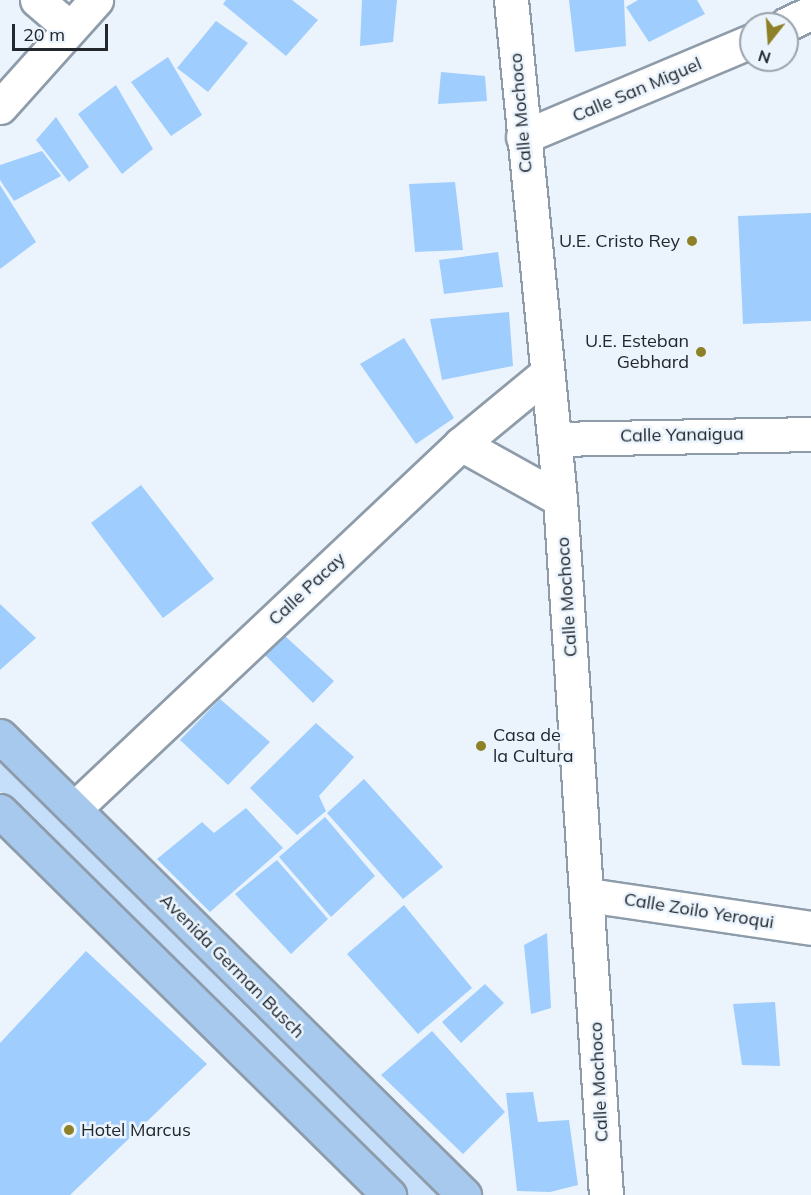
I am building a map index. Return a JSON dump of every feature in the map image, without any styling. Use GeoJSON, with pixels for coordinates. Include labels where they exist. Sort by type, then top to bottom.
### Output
{"type":"FeatureCollection","features":[{"type":"Feature","properties":{"kind":"main road","name":"Avenida German Busch"},"geometry":{"type":"LineString","coordinates":[[0,736],[464,1195]]}},
{"type":"Feature","properties":{"kind":"main road"},"geometry":{"type":"LineString","coordinates":[[0,811],[389,1195]]}},
{"type":"Feature","properties":{"kind":"street"},"geometry":{"type":"LineString","coordinates":[[37,0],[70,28]]}},
{"type":"Feature","properties":{"kind":"street"},"geometry":{"type":"LineString","coordinates":[[0,107],[96,0]]}},
{"type":"Feature","properties":{"kind":"street","name":"Calle Mochoco"},"geometry":{"type":"LineString","coordinates":[[512,0],[523,137],[560,498],[606,1195]]}},
{"type":"Feature","properties":{"kind":"street","name":"Calle San Miguel"},"geometry":{"type":"LineString","coordinates":[[523,137],[739,46]]}},
{"type":"Feature","properties":{"kind":"street","name":"Calle Pacay"},"geometry":{"type":"LineString","coordinates":[[74,809],[461,444],[546,374]]}},
{"type":"Feature","properties":{"kind":"street","name":"Calle Yanaigua"},"geometry":{"type":"LineString","coordinates":[[554,439],[811,434]]}},
{"type":"Feature","properties":{"kind":"street"},"geometry":{"type":"LineString","coordinates":[[461,444],[560,498]]}},
{"type":"Feature","properties":{"kind":"street","name":"Calle Zoilo Yeroqui"},"geometry":{"type":"LineString","coordinates":[[588,895],[811,928]]}},
{"type":"Feature","properties":{"kind":"shaded area"},"geometry":{"type":"Polygon","coordinates":[[[0,758],[440,1195],[407,1195],[0,791],[0,758]]]}},
{"type":"Feature","properties":{"kind":"building"},"geometry":{"type":"Polygon","coordinates":[[[226,0],[292,0],[318,20],[286,56],[223,4],[226,0]]]}},
{"type":"Feature","properties":{"kind":"building"},"geometry":{"type":"Polygon","coordinates":[[[362,0],[397,0],[393,42],[360,46],[362,0]]]}},
{"type":"Feature","properties":{"kind":"building"},"geometry":{"type":"Polygon","coordinates":[[[569,0],[624,0],[626,46],[575,52],[569,0]]]}},
{"type":"Feature","properties":{"kind":"building"},"geometry":{"type":"Polygon","coordinates":[[[638,0],[697,0],[705,14],[649,42],[626,7],[638,0]]]}},
{"type":"Feature","properties":{"kind":"building"},"geometry":{"type":"Polygon","coordinates":[[[216,21],[248,43],[208,92],[177,68],[216,21]]]}},
{"type":"Feature","properties":{"kind":"building"},"geometry":{"type":"Polygon","coordinates":[[[168,57],[202,115],[171,136],[131,82],[168,57]]]}},
{"type":"Feature","properties":{"kind":"building"},"geometry":{"type":"Polygon","coordinates":[[[441,72],[485,76],[487,101],[438,104],[441,72]]]}},
{"type":"Feature","properties":{"kind":"building"},"geometry":{"type":"Polygon","coordinates":[[[116,85],[153,149],[122,174],[78,114],[116,85]]]}},
{"type":"Feature","properties":{"kind":"building"},"geometry":{"type":"Polygon","coordinates":[[[56,117],[89,167],[69,182],[36,140],[56,117]]]}},
{"type":"Feature","properties":{"kind":"building"},"geometry":{"type":"Polygon","coordinates":[[[42,151],[61,176],[14,201],[0,180],[0,165],[42,151]]]}},
{"type":"Feature","properties":{"kind":"building"},"geometry":{"type":"Polygon","coordinates":[[[455,182],[463,250],[415,252],[409,184],[455,182]]]}},
{"type":"Feature","properties":{"kind":"building"},"geometry":{"type":"Polygon","coordinates":[[[0,185],[36,242],[0,269],[0,185]]]}},
{"type":"Feature","properties":{"kind":"building"},"geometry":{"type":"Polygon","coordinates":[[[811,213],[811,321],[743,324],[738,216],[811,213]]]}},
{"type":"Feature","properties":{"kind":"building"},"geometry":{"type":"Polygon","coordinates":[[[498,252],[503,287],[444,294],[439,260],[498,252]]]}},
{"type":"Feature","properties":{"kind":"building"},"geometry":{"type":"Polygon","coordinates":[[[509,312],[513,366],[442,380],[430,319],[509,312]]]}},
{"type":"Feature","properties":{"kind":"building"},"geometry":{"type":"Polygon","coordinates":[[[404,338],[454,418],[416,444],[360,364],[404,338]]]}},
{"type":"Feature","properties":{"kind":"building"},"geometry":{"type":"Polygon","coordinates":[[[141,485],[214,579],[163,618],[91,523],[141,485]]]}},
{"type":"Feature","properties":{"kind":"building"},"geometry":{"type":"Polygon","coordinates":[[[0,604],[36,638],[0,670],[0,604]]]}},
{"type":"Feature","properties":{"kind":"building"},"geometry":{"type":"Polygon","coordinates":[[[285,636],[334,681],[313,703],[264,654],[285,636]]]}},
{"type":"Feature","properties":{"kind":"building"},"geometry":{"type":"Polygon","coordinates":[[[220,699],[270,742],[228,785],[180,740],[220,699]]]}},
{"type":"Feature","properties":{"kind":"building"},"geometry":{"type":"Polygon","coordinates":[[[316,723],[354,757],[319,796],[326,811],[297,835],[250,788],[316,723]]]}},
{"type":"Feature","properties":{"kind":"building"},"geometry":{"type":"Polygon","coordinates":[[[364,779],[443,867],[403,899],[327,813],[364,779]]]}},
{"type":"Feature","properties":{"kind":"building"},"geometry":{"type":"Polygon","coordinates":[[[246,808],[283,848],[210,912],[157,859],[202,822],[214,833],[246,808]]]}},
{"type":"Feature","properties":{"kind":"building"},"geometry":{"type":"Polygon","coordinates":[[[325,817],[375,876],[331,917],[279,857],[325,817]]]}},
{"type":"Feature","properties":{"kind":"building"},"geometry":{"type":"Polygon","coordinates":[[[277,860],[328,919],[291,954],[235,894],[277,860]]]}},
{"type":"Feature","properties":{"kind":"building"},"geometry":{"type":"Polygon","coordinates":[[[404,905],[472,988],[418,1034],[347,954],[404,905]]]}},
{"type":"Feature","properties":{"kind":"building"},"geometry":{"type":"Polygon","coordinates":[[[547,933],[551,1008],[531,1014],[524,945],[547,933]]]}},
{"type":"Feature","properties":{"kind":"building","name":"Hotel Marcus"},"geometry":{"type":"Polygon","coordinates":[[[86,951],[207,1064],[70,1195],[0,1195],[0,1043],[86,951]]]}},
{"type":"Feature","properties":{"kind":"building"},"geometry":{"type":"Polygon","coordinates":[[[485,984],[504,1003],[461,1043],[442,1022],[485,984]]]}},
{"type":"Feature","properties":{"kind":"building"},"geometry":{"type":"Polygon","coordinates":[[[775,1002],[780,1066],[742,1065],[733,1004],[775,1002]]]}},
{"type":"Feature","properties":{"kind":"building"},"geometry":{"type":"Polygon","coordinates":[[[432,1031],[505,1112],[463,1154],[381,1075],[432,1031]]]}},
{"type":"Feature","properties":{"kind":"building"},"geometry":{"type":"Polygon","coordinates":[[[533,1092],[538,1122],[569,1120],[578,1185],[550,1192],[517,1191],[506,1093],[533,1092]]]}},
{"type":"Feature","properties":{"kind":"place","name":"U.E. Cristo Rey"},"geometry":{"type":"Point","coordinates":[692,241]}},
{"type":"Feature","properties":{"kind":"place","name":"U.E. Esteban Gebhard"},"geometry":{"type":"Point","coordinates":[701,352]}},
{"type":"Feature","properties":{"kind":"place","name":"Casa de la Cultura"},"geometry":{"type":"Point","coordinates":[481,746]}},
{"type":"Feature","properties":{"kind":"place","name":"Hotel Marcus"},"geometry":{"type":"Point","coordinates":[69,1130]}}]}
